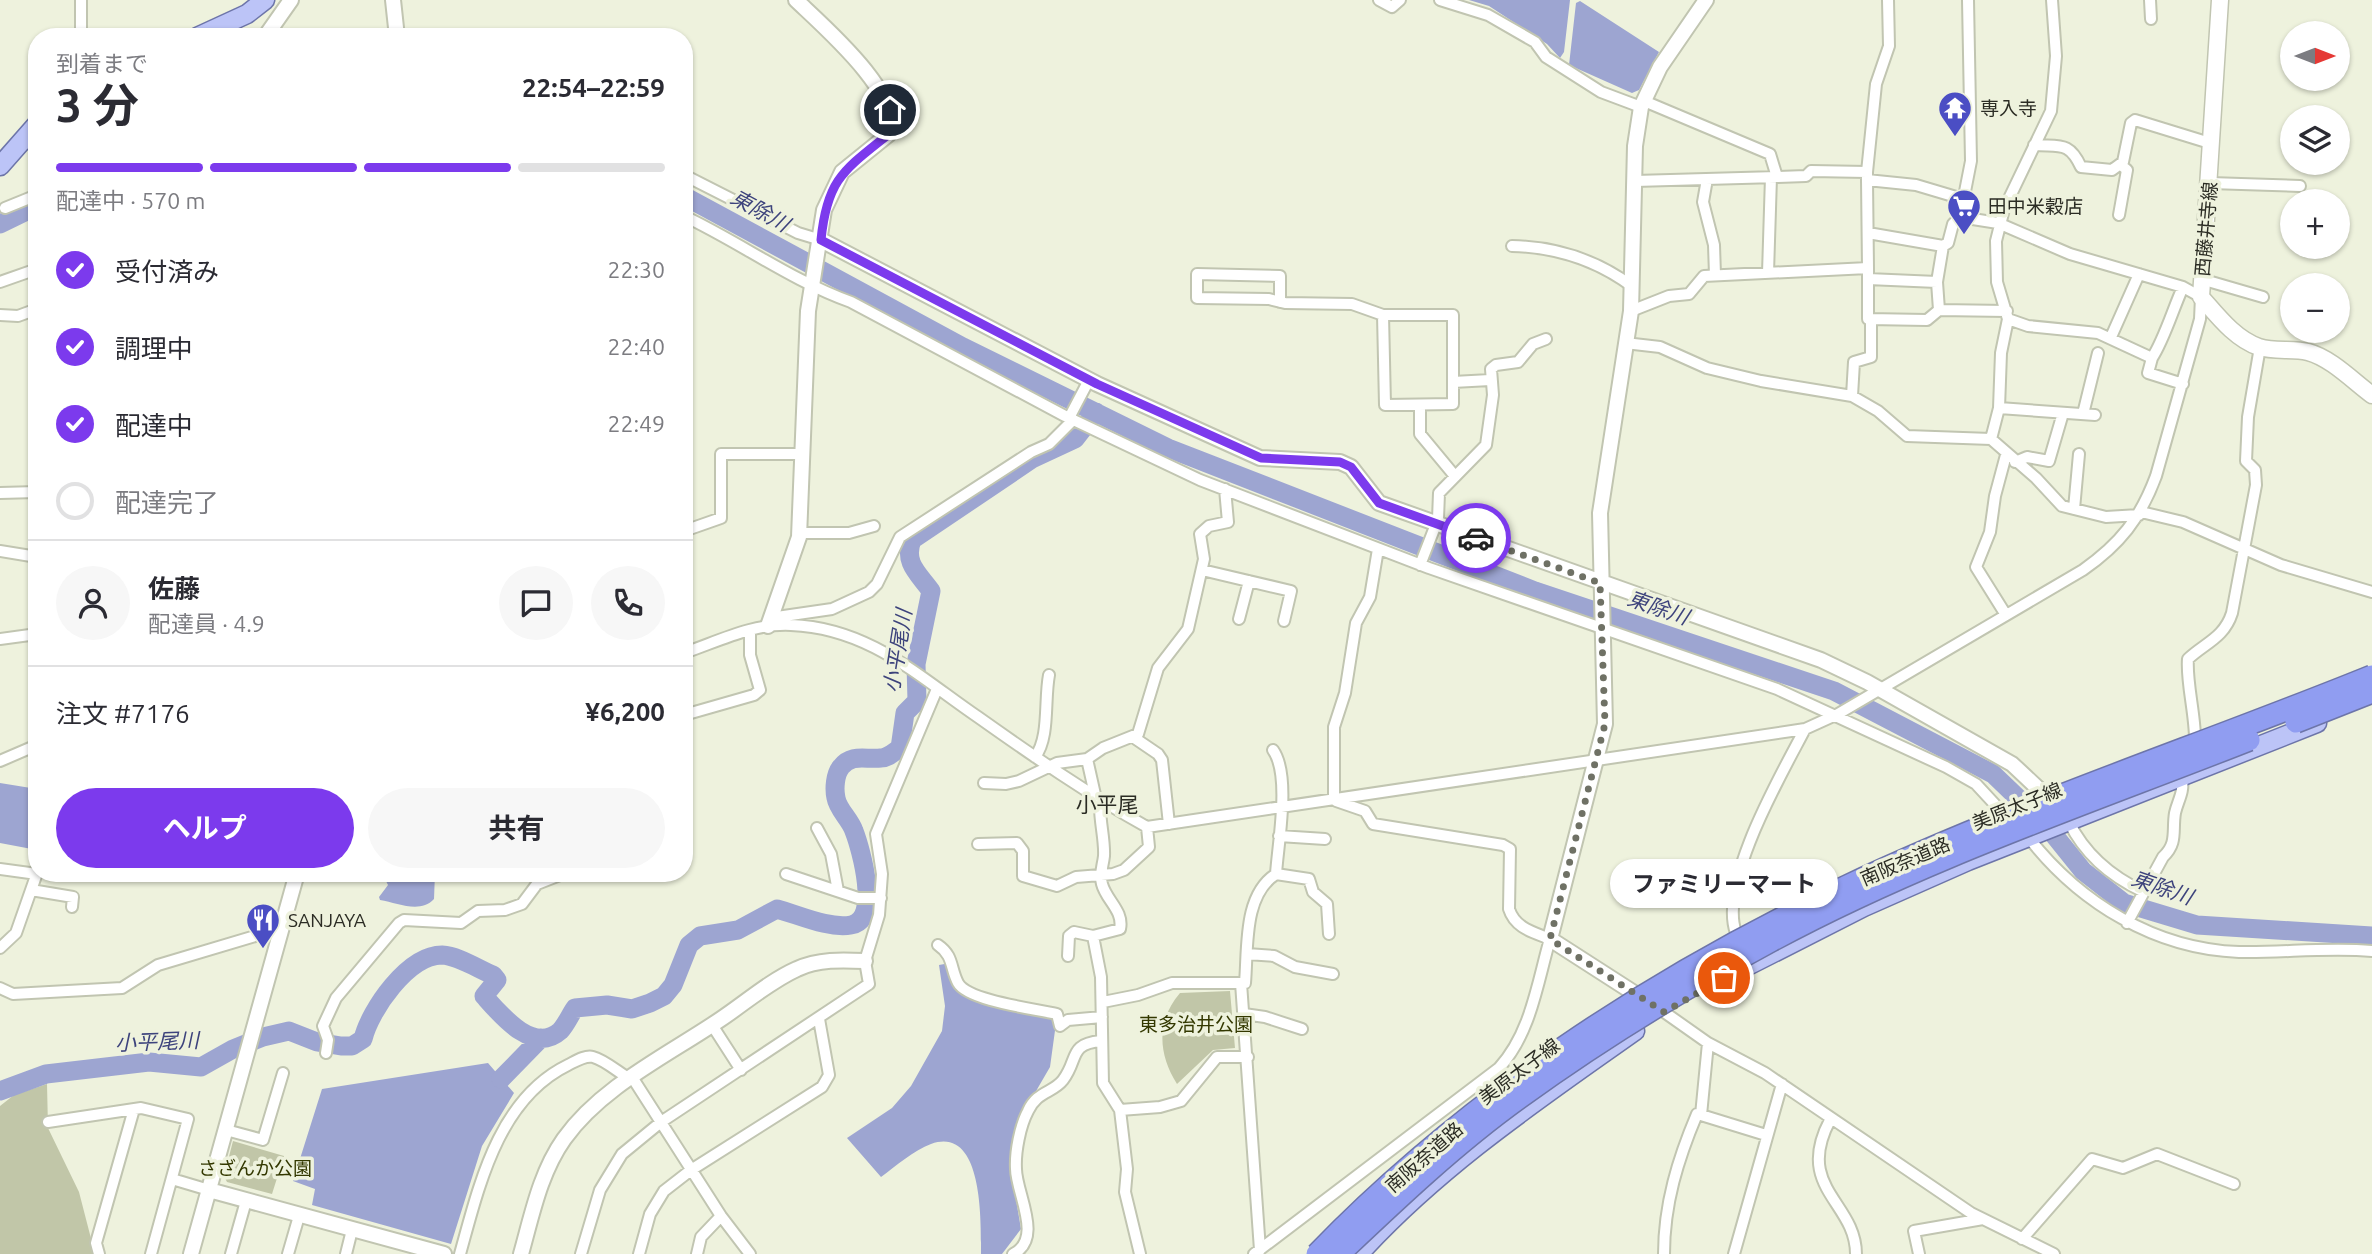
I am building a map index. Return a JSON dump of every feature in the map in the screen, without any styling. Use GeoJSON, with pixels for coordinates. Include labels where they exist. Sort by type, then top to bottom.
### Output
{"type":"FeatureCollection","features":[{"type":"Feature","properties":{"kind":"highway","name":"南阪奈道路"},"geometry":{"type":"LineString","coordinates":[[1313,1254],[1429,1150],[1504,1091],[1612,1016],[1766,926],[1939,846],[2372,676]]}},
{"type":"Feature","properties":{"kind":"highway","name":"南阪奈道路"},"geometry":{"type":"LineString","coordinates":[[1339,1254],[1411,1186],[1517,1099],[1620,1030],[1773,940],[1942,861],[2372,692]]}},
{"type":"Feature","properties":{"kind":"main road"},"geometry":{"type":"LineString","coordinates":[[217,28],[247,14],[265,0]]}},
{"type":"Feature","properties":{"kind":"main road","name":"西藤井寺線"},"geometry":{"type":"LineString","coordinates":[[2220,0],[2213,144],[2201,297],[2231,329],[2260,347],[2309,352],[2322,358],[2372,395]]}},
{"type":"Feature","properties":{"kind":"main road"},"geometry":{"type":"LineString","coordinates":[[0,166],[28,144]]}},
{"type":"Feature","properties":{"kind":"main road","name":"美原太子線"},"geometry":{"type":"LineString","coordinates":[[1313,1254],[1429,1143],[1480,1099],[1586,1022],[1736,933],[1851,876],[2005,809],[2195,739],[2372,667]]}},
{"type":"Feature","properties":{"kind":"main road","name":"美原太子線"},"geometry":{"type":"LineString","coordinates":[[1359,1254],[1445,1171],[1532,1102],[1664,1012],[1701,990],[1864,907],[1968,861],[2182,779],[2372,701]]}},
{"type":"Feature","properties":{"kind":"street"},"geometry":{"type":"LineString","coordinates":[[80,0],[81,28]]}},
{"type":"Feature","properties":{"kind":"street"},"geometry":{"type":"LineString","coordinates":[[271,28],[291,0]]}},
{"type":"Feature","properties":{"kind":"street"},"geometry":{"type":"LineString","coordinates":[[393,0],[396,28]]}},
{"type":"Feature","properties":{"kind":"street"},"geometry":{"type":"LineString","coordinates":[[769,622],[800,533],[805,353],[824,210],[842,172],[889,134],[892,126],[890,110],[865,70],[796,0]]}},
{"type":"Feature","properties":{"kind":"street"},"geometry":{"type":"LineString","coordinates":[[1379,0],[1392,7],[1400,0]]}},
{"type":"Feature","properties":{"kind":"street"},"geometry":{"type":"LineString","coordinates":[[1440,0],[1488,15],[1535,43],[1546,57],[1601,92],[1643,104],[1770,153],[1774,177],[1768,273]]}},
{"type":"Feature","properties":{"kind":"street"},"geometry":{"type":"LineString","coordinates":[[1257,1252],[1499,1068],[1515,1051],[1526,1026],[1605,724],[1600,589],[1602,486],[1631,312],[1635,146],[1643,104],[1660,67],[1706,0]]}},
{"type":"Feature","properties":{"kind":"street"},"geometry":{"type":"LineString","coordinates":[[1888,0],[1889,46],[1876,84],[1867,176],[1868,319],[1927,320],[1939,310],[2008,315],[2028,326],[2111,337],[2152,358]]}},
{"type":"Feature","properties":{"kind":"street"},"geometry":{"type":"LineString","coordinates":[[1868,233],[1943,246],[1948,243],[1964,198],[1971,160],[1968,0]]}},
{"type":"Feature","properties":{"kind":"street"},"geometry":{"type":"LineString","coordinates":[[1991,439],[1999,408],[2001,353],[2008,315],[1997,282],[1995,257],[1998,223],[2051,111],[2056,56],[2052,0]]}},
{"type":"Feature","properties":{"kind":"street"},"geometry":{"type":"LineString","coordinates":[[2150,0],[2151,19]]}},
{"type":"Feature","properties":{"kind":"street"},"geometry":{"type":"LineString","coordinates":[[2034,145],[2068,147],[2073,150],[2081,167],[2112,170],[2121,165],[2131,123],[2135,120],[2213,144]]}},
{"type":"Feature","properties":{"kind":"street"},"geometry":{"type":"LineString","coordinates":[[2119,215],[2127,170],[2121,165]]}},
{"type":"Feature","properties":{"kind":"street"},"geometry":{"type":"LineString","coordinates":[[1635,181],[1806,176],[1811,171],[1867,176],[1964,198]]}},
{"type":"Feature","properties":{"kind":"street"},"geometry":{"type":"LineString","coordinates":[[1707,179],[1703,202],[1714,245],[1715,275]]}},
{"type":"Feature","properties":{"kind":"street"},"geometry":{"type":"LineString","coordinates":[[693,180],[1090,380],[1261,458],[1340,462],[1351,467],[1379,503],[1600,589],[1821,660],[1875,692],[2012,764],[2041,794]]}},
{"type":"Feature","properties":{"kind":"street"},"geometry":{"type":"LineString","coordinates":[[2210,183],[2300,186]]}},
{"type":"Feature","properties":{"kind":"street"},"geometry":{"type":"LineString","coordinates":[[5,208],[28,199]]}},
{"type":"Feature","properties":{"kind":"street"},"geometry":{"type":"LineString","coordinates":[[769,622],[811,627],[853,638],[906,664],[937,689],[1098,800],[1147,827],[1805,729],[1875,692],[2111,550],[2140,514],[2156,476],[2200,319],[2201,297],[2183,287],[2070,254],[1998,223],[1959,216]]}},
{"type":"Feature","properties":{"kind":"street"},"geometry":{"type":"LineString","coordinates":[[693,220],[750,249],[812,285],[851,302],[1131,449],[1225,489],[1420,565],[1777,690],[1837,714],[1976,784],[2005,809]]}},
{"type":"Feature","properties":{"kind":"street"},"geometry":{"type":"LineString","coordinates":[[1512,246],[1546,247],[1594,263],[1633,287]]}},
{"type":"Feature","properties":{"kind":"street"},"geometry":{"type":"LineString","coordinates":[[1939,310],[1937,282],[1943,246]]}},
{"type":"Feature","properties":{"kind":"street"},"geometry":{"type":"LineString","coordinates":[[0,282],[28,273]]}},
{"type":"Feature","properties":{"kind":"street"},"geometry":{"type":"LineString","coordinates":[[1631,312],[1669,296],[1689,294],[1704,276],[1868,273],[1937,282]]}},
{"type":"Feature","properties":{"kind":"street"},"geometry":{"type":"LineString","coordinates":[[1280,302],[1280,276],[1198,274],[1197,298],[1280,302],[1352,304],[1383,315],[1453,315],[1453,404],[1385,405],[1383,315]]}},
{"type":"Feature","properties":{"kind":"street"},"geometry":{"type":"LineString","coordinates":[[2111,337],[2139,274]]}},
{"type":"Feature","properties":{"kind":"street"},"geometry":{"type":"LineString","coordinates":[[2201,279],[2263,297]]}},
{"type":"Feature","properties":{"kind":"street"},"geometry":{"type":"LineString","coordinates":[[2183,287],[2164,328],[2161,344],[2152,358],[2148,373],[2183,384]]}},
{"type":"Feature","properties":{"kind":"street"},"geometry":{"type":"LineString","coordinates":[[0,315],[18,316],[28,312]]}},
{"type":"Feature","properties":{"kind":"street"},"geometry":{"type":"LineString","coordinates":[[1852,396],[1854,362],[1871,357],[1871,319]]}},
{"type":"Feature","properties":{"kind":"street"},"geometry":{"type":"LineString","coordinates":[[1420,565],[1436,524],[1439,492],[1486,445],[1493,395],[1491,369],[1496,365],[1518,362],[1533,344],[1546,339]]}},
{"type":"Feature","properties":{"kind":"street"},"geometry":{"type":"LineString","coordinates":[[1625,344],[1660,347],[1707,368],[1761,381],[1852,396],[1878,411],[1907,436],[1991,439],[2006,455],[2036,478],[2062,506],[2106,517],[2140,514],[2183,522],[2243,551],[2372,592]]}},
{"type":"Feature","properties":{"kind":"street"},"geometry":{"type":"LineString","coordinates":[[2195,739],[2193,695],[2187,672],[2188,659],[2214,641],[2228,625],[2256,485],[2255,470],[2246,461],[2248,417],[2260,347]]}},
{"type":"Feature","properties":{"kind":"street"},"geometry":{"type":"LineString","coordinates":[[1999,408],[2089,414],[2098,353]]}},
{"type":"Feature","properties":{"kind":"street"},"geometry":{"type":"LineString","coordinates":[[693,650],[769,622],[832,609],[869,592],[877,584],[900,537],[1031,452],[1049,444],[1071,419],[1090,380]]}},
{"type":"Feature","properties":{"kind":"street"},"geometry":{"type":"LineString","coordinates":[[1453,382],[1490,380]]}},
{"type":"Feature","properties":{"kind":"street"},"geometry":{"type":"LineString","coordinates":[[1420,405],[1420,434],[1454,475]]}},
{"type":"Feature","properties":{"kind":"street"},"geometry":{"type":"LineString","coordinates":[[2015,462],[2027,457],[2049,461],[2063,413]]}},
{"type":"Feature","properties":{"kind":"street"},"geometry":{"type":"LineString","coordinates":[[693,528],[720,518],[721,454],[803,454]]}},
{"type":"Feature","properties":{"kind":"street"},"geometry":{"type":"LineString","coordinates":[[2074,509],[2079,454]]}},
{"type":"Feature","properties":{"kind":"street"},"geometry":{"type":"LineString","coordinates":[[2006,455],[1995,496],[1990,532],[1976,567],[2006,615]]}},
{"type":"Feature","properties":{"kind":"street"},"geometry":{"type":"LineString","coordinates":[[984,783],[1006,784],[1019,781],[1050,766],[1087,759],[1117,741],[1133,737],[1142,728],[1158,668],[1188,629],[1204,559],[1200,534],[1209,526],[1224,525],[1228,522],[1225,489]]}},
{"type":"Feature","properties":{"kind":"street"},"geometry":{"type":"LineString","coordinates":[[0,493],[28,492]]}},
{"type":"Feature","properties":{"kind":"street"},"geometry":{"type":"LineString","coordinates":[[800,533],[849,533],[874,526]]}},
{"type":"Feature","properties":{"kind":"street"},"geometry":{"type":"LineString","coordinates":[[1334,800],[1334,727],[1345,693],[1356,623],[1370,597],[1378,549]]}},
{"type":"Feature","properties":{"kind":"street"},"geometry":{"type":"LineString","coordinates":[[0,551],[28,556]]}},
{"type":"Feature","properties":{"kind":"street"},"geometry":{"type":"LineString","coordinates":[[1202,570],[1291,591],[1284,621]]}},
{"type":"Feature","properties":{"kind":"street"},"geometry":{"type":"LineString","coordinates":[[1239,619],[1249,581]]}},
{"type":"Feature","properties":{"kind":"street"},"geometry":{"type":"LineString","coordinates":[[693,712],[754,695],[760,690],[750,655],[750,630]]}},
{"type":"Feature","properties":{"kind":"street"},"geometry":{"type":"LineString","coordinates":[[0,639],[28,635]]}},
{"type":"Feature","properties":{"kind":"street"},"geometry":{"type":"LineString","coordinates":[[1035,757],[1045,736],[1044,700],[1049,675]]}},
{"type":"Feature","properties":{"kind":"street"},"geometry":{"type":"LineString","coordinates":[[581,1254],[600,1189],[622,1154],[661,1122],[869,984],[865,961],[879,915],[882,874],[876,834],[937,689]]}},
{"type":"Feature","properties":{"kind":"street"},"geometry":{"type":"LineString","coordinates":[[1736,933],[1731,920],[1747,843],[1805,729]]}},
{"type":"Feature","properties":{"kind":"street"},"geometry":{"type":"LineString","coordinates":[[1133,737],[1151,748],[1162,760],[1169,824]]}},
{"type":"Feature","properties":{"kind":"street"},"geometry":{"type":"LineString","coordinates":[[0,761],[28,749]]}},
{"type":"Feature","properties":{"kind":"street"},"geometry":{"type":"LineString","coordinates":[[1273,750],[1281,767],[1276,874]]}},
{"type":"Feature","properties":{"kind":"street"},"geometry":{"type":"LineString","coordinates":[[1068,956],[1069,936],[1074,932],[1093,936],[1120,929],[1121,924],[1101,875],[1104,854],[1098,800],[1087,759]]}},
{"type":"Feature","properties":{"kind":"street"},"geometry":{"type":"LineString","coordinates":[[2127,923],[2163,857],[2171,849],[2176,831],[2175,814],[2184,791],[2182,779]]}},
{"type":"Feature","properties":{"kind":"street"},"geometry":{"type":"LineString","coordinates":[[1334,800],[1365,811],[1373,824],[1503,845],[1510,849],[1512,918],[1517,924],[1550,939],[1708,1043],[1782,1084],[1830,1120],[1983,1219],[2054,1254]]}},
{"type":"Feature","properties":{"kind":"street"},"geometry":{"type":"LineString","coordinates":[[2066,824],[2094,858],[2120,881],[2144,892]]}},
{"type":"Feature","properties":{"kind":"street"},"geometry":{"type":"LineString","coordinates":[[978,844],[1017,843],[1023,851],[1023,876],[1057,886],[1076,877],[1124,870],[1149,847],[1147,827]]}},
{"type":"Feature","properties":{"kind":"street"},"geometry":{"type":"LineString","coordinates":[[817,828],[831,854],[838,891]]}},
{"type":"Feature","properties":{"kind":"street"},"geometry":{"type":"LineString","coordinates":[[1279,836],[1325,839]]}},
{"type":"Feature","properties":{"kind":"street"},"geometry":{"type":"LineString","coordinates":[[2033,837],[2042,855],[2086,895],[2127,923],[2162,938],[2215,950],[2318,948],[2372,951]]}},
{"type":"Feature","properties":{"kind":"street"},"geometry":{"type":"LineString","coordinates":[[0,869],[28,873]]}},
{"type":"Feature","properties":{"kind":"street"},"geometry":{"type":"LineString","coordinates":[[786,874],[858,898],[880,898]]}},
{"type":"Feature","properties":{"kind":"street"},"geometry":{"type":"LineString","coordinates":[[1103,1002],[1138,995],[1164,984],[1245,983],[1255,897],[1266,880],[1276,874],[1309,879],[1313,892],[1327,904],[1329,934]]}},
{"type":"Feature","properties":{"kind":"street"},"geometry":{"type":"LineString","coordinates":[[0,948],[16,933],[34,882]]}},
{"type":"Feature","properties":{"kind":"street"},"geometry":{"type":"LineString","coordinates":[[191,1254],[295,882]]}},
{"type":"Feature","properties":{"kind":"street"},"geometry":{"type":"LineString","coordinates":[[326,1054],[328,1040],[323,1026],[335,998],[369,962],[398,923],[404,920],[461,923],[478,911],[513,908],[522,904],[537,884],[542,882]]}},
{"type":"Feature","properties":{"kind":"street"},"geometry":{"type":"LineString","coordinates":[[31,890],[74,897],[72,907]]}},
{"type":"Feature","properties":{"kind":"street"},"geometry":{"type":"LineString","coordinates":[[0,988],[13,994],[122,988],[158,965],[282,928]]}},
{"type":"Feature","properties":{"kind":"street"},"geometry":{"type":"LineString","coordinates":[[1093,936],[1103,1002],[1103,1083],[1120,1110],[1127,1169],[1125,1192],[1140,1254]]}},
{"type":"Feature","properties":{"kind":"street"},"geometry":{"type":"LineString","coordinates":[[938,945],[948,952],[958,983],[965,990],[988,999],[1057,1014],[1060,1026],[1068,1020],[1102,1017]]}},
{"type":"Feature","properties":{"kind":"street"},"geometry":{"type":"LineString","coordinates":[[1247,954],[1274,956],[1296,967],[1333,974]]}},
{"type":"Feature","properties":{"kind":"street"},"geometry":{"type":"LineString","coordinates":[[521,1254],[539,1187],[563,1141],[588,1112],[631,1078],[795,970],[829,960],[865,961]]}},
{"type":"Feature","properties":{"kind":"street"},"geometry":{"type":"LineString","coordinates":[[1241,983],[1248,1057],[1257,1252]]}},
{"type":"Feature","properties":{"kind":"street"},"geometry":{"type":"LineString","coordinates":[[1244,1014],[1302,1029]]}},
{"type":"Feature","properties":{"kind":"street"},"geometry":{"type":"LineString","coordinates":[[639,1254],[650,1214],[664,1191],[691,1170],[822,1087],[829,1074],[819,1019]]}},
{"type":"Feature","properties":{"kind":"street"},"geometry":{"type":"LineString","coordinates":[[712,1025],[741,1070]]}},
{"type":"Feature","properties":{"kind":"street"},"geometry":{"type":"LineString","coordinates":[[1013,1254],[1026,1239],[1028,1227],[1015,1167],[1028,1109],[1040,1094],[1063,1081],[1077,1050],[1085,1043],[1101,1041]]}},
{"type":"Feature","properties":{"kind":"street"},"geometry":{"type":"LineString","coordinates":[[1701,1115],[1708,1043]]}},
{"type":"Feature","properties":{"kind":"street"},"geometry":{"type":"LineString","coordinates":[[460,1254],[479,1184],[495,1145],[509,1121],[550,1073],[584,1057],[594,1057],[631,1078],[721,1216],[750,1254]]}},
{"type":"Feature","properties":{"kind":"street"},"geometry":{"type":"LineString","coordinates":[[1120,1110],[1160,1107],[1181,1101],[1217,1057],[1248,1057]]}},
{"type":"Feature","properties":{"kind":"street"},"geometry":{"type":"LineString","coordinates":[[226,1130],[263,1140],[283,1073]]}},
{"type":"Feature","properties":{"kind":"street"},"geometry":{"type":"LineString","coordinates":[[1734,1254],[1782,1084]]}},
{"type":"Feature","properties":{"kind":"street"},"geometry":{"type":"LineString","coordinates":[[48,1122],[134,1109],[188,1119],[151,1254]]}},
{"type":"Feature","properties":{"kind":"street"},"geometry":{"type":"LineString","coordinates":[[99,1254],[96,1243],[134,1109]]}},
{"type":"Feature","properties":{"kind":"street"},"geometry":{"type":"LineString","coordinates":[[1664,1254],[1664,1233],[1678,1161],[1697,1114],[1766,1135]]}},
{"type":"Feature","properties":{"kind":"street"},"geometry":{"type":"LineString","coordinates":[[1830,1120],[1819,1148],[1822,1184],[1852,1230],[1856,1254]]}},
{"type":"Feature","properties":{"kind":"street"},"geometry":{"type":"LineString","coordinates":[[2022,1239],[2092,1159],[2123,1168],[2157,1154],[2234,1184]]}},
{"type":"Feature","properties":{"kind":"street"},"geometry":{"type":"LineString","coordinates":[[172,1179],[352,1230],[405,1249],[443,1254]]}},
{"type":"Feature","properties":{"kind":"street"},"geometry":{"type":"LineString","coordinates":[[231,1254],[246,1201]]}},
{"type":"Feature","properties":{"kind":"street"},"geometry":{"type":"LineString","coordinates":[[288,1254],[299,1216]]}},
{"type":"Feature","properties":{"kind":"street"},"geometry":{"type":"LineString","coordinates":[[697,1254],[701,1237],[721,1216]]}},
{"type":"Feature","properties":{"kind":"street"},"geometry":{"type":"LineString","coordinates":[[1919,1254],[1914,1231],[1983,1219]]}},
{"type":"Feature","properties":{"kind":"street"},"geometry":{"type":"LineString","coordinates":[[346,1254],[352,1230]]}},
{"type":"Feature","properties":{"kind":"green space","name":"東多治井公園"},"geometry":{"type":"Polygon","coordinates":[[[1230,991],[1235,1048],[1213,1050],[1177,1084],[1166,1061],[1162,1038],[1163,1026],[1172,1004],[1180,993],[1230,991]]]}},
{"type":"Feature","properties":{"kind":"green space"},"geometry":{"type":"Polygon","coordinates":[[[47,1084],[48,1128],[79,1192],[95,1254],[0,1254],[0,1106],[14,1095],[47,1084]]]}},
{"type":"Feature","properties":{"kind":"green space","name":"さざんか公園"},"geometry":{"type":"Polygon","coordinates":[[[233,1141],[284,1156],[272,1194],[227,1182],[224,1176],[233,1141]]]}},
{"type":"Feature","properties":{"kind":"water"},"geometry":{"type":"Polygon","coordinates":[[[1469,0],[1570,0],[1564,52],[1560,58],[1547,44],[1489,6],[1469,0]]]}},
{"type":"Feature","properties":{"kind":"water"},"geometry":{"type":"Polygon","coordinates":[[[1580,1],[1659,52],[1639,90],[1632,93],[1569,65],[1576,3],[1580,1]]]}},
{"type":"Feature","properties":{"kind":"water"},"geometry":{"type":"Polygon","coordinates":[[[0,783],[28,788],[28,848],[0,843],[0,783]]]}},
{"type":"Feature","properties":{"kind":"water"},"geometry":{"type":"Polygon","coordinates":[[[386,882],[435,882],[434,899],[416,907],[380,900],[379,897],[388,885],[386,882]]]}},
{"type":"Feature","properties":{"kind":"water"},"geometry":{"type":"Polygon","coordinates":[[[950,963],[958,990],[964,995],[1057,1016],[1050,1067],[1021,1117],[1010,1164],[1021,1229],[1002,1254],[981,1254],[981,1221],[976,1180],[970,1162],[961,1149],[948,1142],[931,1144],[912,1154],[881,1177],[847,1138],[892,1108],[911,1086],[942,1031],[945,1006],[939,965],[950,963]]]}},
{"type":"Feature","properties":{"kind":"water"},"geometry":{"type":"Polygon","coordinates":[[[488,1063],[514,1093],[482,1146],[451,1244],[312,1205],[315,1189],[293,1181],[322,1089],[488,1063]]]}},
{"type":"Feature","properties":{"kind":"waterway","name":"東除川"},"geometry":{"type":"LineString","coordinates":[[693,201],[963,347],[1168,448],[1535,591],[1834,691],[1993,774],[2046,825],[2083,871],[2124,903],[2197,925],[2372,936]]}},
{"type":"Feature","properties":{"kind":"waterway","name":"東除川"},"geometry":{"type":"LineString","coordinates":[[0,224],[28,210]]}},
{"type":"Feature","properties":{"kind":"waterway","name":"小平尾川"},"geometry":{"type":"LineString","coordinates":[[0,1091],[46,1074],[149,1062],[201,1067],[233,1049],[263,1037],[289,1031],[317,1042],[352,1046],[363,1039],[374,1014],[392,986],[416,964],[429,957],[442,955],[462,960],[493,975],[497,980],[484,996],[491,1004],[508,1021],[528,1035],[550,1037],[562,1029],[575,1008],[607,1005],[632,1009],[664,996],[673,985],[689,945],[700,936],[738,930],[777,909],[833,925],[851,925],[860,920],[867,898],[864,867],[854,831],[837,802],[836,782],[839,770],[850,760],[884,758],[900,748],[905,713],[917,701],[916,664],[931,591],[911,562],[909,555],[912,540],[1032,459],[1075,439],[1096,412]]}},
{"type":"Feature","properties":{"kind":"waterway"},"geometry":{"type":"LineString","coordinates":[[501,1079],[541,1038]]}},
{"type":"Feature","properties":{"kind":"way so far"},"geometry":{"type":"LineString","coordinates":[[1476,538],[1600,583],[1605,724],[1550,939],[1664,1012],[1724,978]]}},
{"type":"Feature","properties":{"kind":"place","name":"専入寺"},"geometry":{"type":"Point","coordinates":[1955,138]}},
{"type":"Feature","properties":{"kind":"place","name":"田中米穀店"},"geometry":{"type":"Point","coordinates":[1964,236]}},
{"type":"Feature","properties":{"kind":"place","name":"SANJAYA"},"geometry":{"type":"Point","coordinates":[263,950]}},
{"type":"Feature","properties":{"kind":"place","name":"ファミリーマート"},"geometry":{"type":"Point","coordinates":[1724,978]}},
{"type":"Feature","properties":{"kind":"district","name":"小平尾"},"geometry":{"type":"Point","coordinates":[1107,805]}},
{"type":"Feature","properties":{"kind":"route"},"geometry":{"type":"LineString","coordinates":[[890,110],[892,126],[889,134],[842,172],[831,192],[824,210],[821,240],[1156,412],[1261,458],[1340,462],[1351,467],[1379,503],[1476,538]]}}]}
